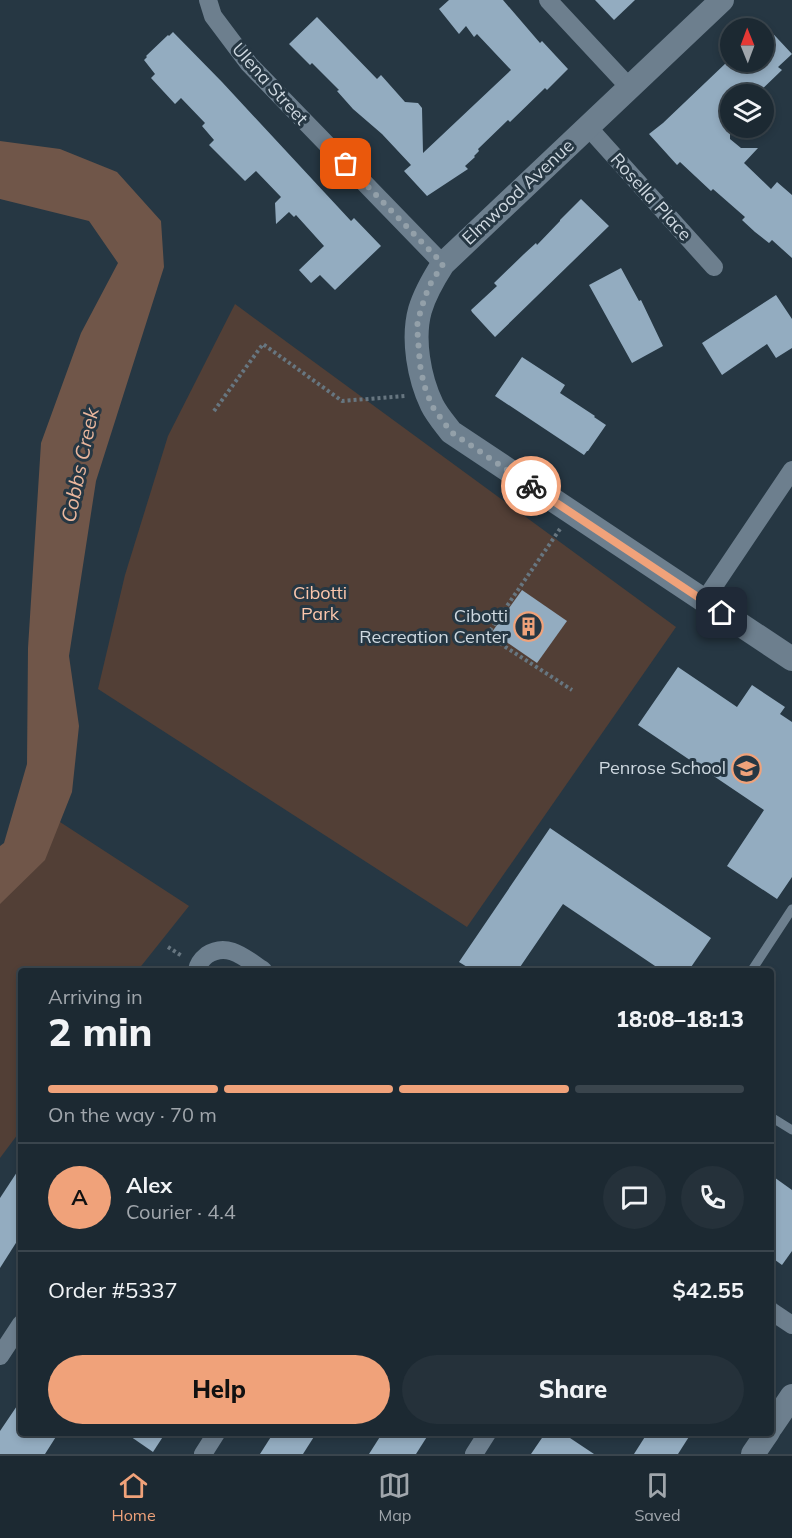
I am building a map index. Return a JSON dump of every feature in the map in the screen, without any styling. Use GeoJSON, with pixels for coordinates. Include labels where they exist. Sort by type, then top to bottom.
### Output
{"type":"FeatureCollection","features":[{"type":"Feature","properties":{"kind":"street","name":"Ulena Street"},"geometry":{"type":"LineString","coordinates":[[208,0],[213,16],[249,64],[443,264]]}},
{"type":"Feature","properties":{"kind":"street"},"geometry":{"type":"LineString","coordinates":[[548,0],[629,87]]}},
{"type":"Feature","properties":{"kind":"street","name":"Elmwood Avenue"},"geometry":{"type":"LineString","coordinates":[[722,0],[443,264],[429,286],[417,326],[420,365],[432,406],[451,432],[792,659]]}},
{"type":"Feature","properties":{"kind":"street","name":"Rosella Place"},"geometry":{"type":"LineString","coordinates":[[588,127],[714,267]]}},
{"type":"Feature","properties":{"kind":"street"},"geometry":{"type":"LineString","coordinates":[[704,601],[792,470]]}},
{"type":"Feature","properties":{"kind":"street"},"geometry":{"type":"LineString","coordinates":[[198,968],[202,959],[208,954],[216,950],[227,949],[257,968]]}},
{"type":"Feature","properties":{"kind":"street"},"geometry":{"type":"LineString","coordinates":[[774,1313],[792,1325]]}},
{"type":"Feature","properties":{"kind":"street"},"geometry":{"type":"LineString","coordinates":[[0,1356],[18,1329]]}},
{"type":"Feature","properties":{"kind":"street"},"geometry":{"type":"LineString","coordinates":[[774,1423],[792,1396]]}},
{"type":"Feature","properties":{"kind":"street"},"geometry":{"type":"LineString","coordinates":[[203,1454],[214,1436]]}},
{"type":"Feature","properties":{"kind":"street"},"geometry":{"type":"LineString","coordinates":[[474,1454],[485,1436]]}},
{"type":"Feature","properties":{"kind":"street"},"geometry":{"type":"LineString","coordinates":[[753,1454],[765,1436]]}},
{"type":"Feature","properties":{"kind":"lane"},"geometry":{"type":"LineString","coordinates":[[753,968],[792,909]]}},
{"type":"Feature","properties":{"kind":"lane"},"geometry":{"type":"LineString","coordinates":[[774,1119],[792,1130]]}},
{"type":"Feature","properties":{"kind":"path"},"geometry":{"type":"LineString","coordinates":[[214,411],[263,344],[342,401],[429,395]]}},
{"type":"Feature","properties":{"kind":"path"},"geometry":{"type":"LineString","coordinates":[[571,513],[487,635],[572,690]]}},
{"type":"Feature","properties":{"kind":"green space","name":"Cibotti Park"},"geometry":{"type":"Polygon","coordinates":[[[235,304],[676,627],[467,927],[98,689],[125,575],[168,436],[235,304]]]}},
{"type":"Feature","properties":{"kind":"green space"},"geometry":{"type":"Polygon","coordinates":[[[60,822],[189,906],[140,968],[18,968],[18,1134],[0,1158],[0,887],[60,822]]]}},
{"type":"Feature","properties":{"kind":"water","name":"Cobbs Creek"},"geometry":{"type":"Polygon","coordinates":[[[0,141],[60,149],[117,172],[161,221],[164,267],[96,481],[69,656],[79,726],[72,792],[45,860],[0,904],[0,846],[4,843],[27,764],[28,648],[41,443],[81,333],[118,263],[89,221],[0,199],[0,141]]]}},
{"type":"Feature","properties":{"kind":"building"},"geometry":{"type":"Polygon","coordinates":[[[449,0],[503,0],[540,43],[542,41],[568,69],[478,149],[475,157],[465,166],[468,169],[427,196],[404,171],[411,165],[382,134],[353,109],[337,91],[339,90],[312,63],[310,65],[289,44],[317,17],[377,79],[381,75],[405,102],[418,103],[422,108],[423,153],[511,70],[477,34],[474,37],[466,26],[459,34],[439,9],[449,0]]]}},
{"type":"Feature","properties":{"kind":"building"},"geometry":{"type":"Polygon","coordinates":[[[595,0],[635,0],[614,20],[595,0]]]}},
{"type":"Feature","properties":{"kind":"building"},"geometry":{"type":"Polygon","coordinates":[[[173,32],[351,221],[354,218],[381,246],[335,290],[320,275],[311,283],[299,270],[324,246],[296,215],[294,217],[289,212],[276,224],[275,203],[281,197],[256,171],[245,181],[209,145],[214,140],[202,126],[205,123],[181,98],[175,104],[151,78],[155,74],[144,60],[173,32]]]}},
{"type":"Feature","properties":{"kind":"building"},"geometry":{"type":"Polygon","coordinates":[[[774,35],[792,54],[778,67],[782,70],[767,84],[720,84],[720,138],[730,138],[741,148],[758,148],[744,163],[771,189],[777,182],[792,195],[792,258],[772,240],[769,243],[755,232],[742,220],[745,217],[713,189],[711,191],[680,162],[677,165],[649,134],[720,69],[720,72],[774,72],[774,35]]]}},
{"type":"Feature","properties":{"kind":"building"},"geometry":{"type":"Polygon","coordinates":[[[581,199],[609,226],[495,337],[471,310],[497,286],[494,283],[536,243],[537,245],[581,199]]]}},
{"type":"Feature","properties":{"kind":"building"},"geometry":{"type":"Polygon","coordinates":[[[621,268],[639,301],[641,300],[663,346],[632,363],[589,285],[621,268]]]}},
{"type":"Feature","properties":{"kind":"building"},"geometry":{"type":"Polygon","coordinates":[[[776,295],[792,319],[792,348],[776,358],[767,344],[722,375],[702,343],[776,295]]]}},
{"type":"Feature","properties":{"kind":"building"},"geometry":{"type":"Polygon","coordinates":[[[522,357],[565,385],[560,393],[606,425],[584,455],[495,396],[522,357]]]}},
{"type":"Feature","properties":{"kind":"building","name":"Cibotti Recreation Center"},"geometry":{"type":"Polygon","coordinates":[[[522,590],[567,621],[537,663],[492,632],[522,590]]]}},
{"type":"Feature","properties":{"kind":"building","name":"Penrose School"},"geometry":{"type":"Polygon","coordinates":[[[678,667],[737,707],[752,685],[785,707],[780,714],[792,722],[792,877],[777,899],[727,866],[764,810],[638,725],[678,667]]]}},
{"type":"Feature","properties":{"kind":"building"},"geometry":{"type":"Polygon","coordinates":[[[550,828],[711,938],[690,968],[658,968],[563,904],[519,968],[469,968],[459,962],[550,828]]]}},
{"type":"Feature","properties":{"kind":"building"},"geometry":{"type":"Polygon","coordinates":[[[18,1171],[18,1240],[0,1268],[0,1198],[18,1171]]]}},
{"type":"Feature","properties":{"kind":"building"},"geometry":{"type":"Polygon","coordinates":[[[774,1177],[792,1190],[792,1251],[782,1265],[774,1259],[774,1177]]]}},
{"type":"Feature","properties":{"kind":"building"},"geometry":{"type":"Polygon","coordinates":[[[18,1404],[18,1436],[56,1436],[45,1454],[0,1454],[0,1431],[18,1404]]]}},
{"type":"Feature","properties":{"kind":"building"},"geometry":{"type":"Polygon","coordinates":[[[130,1436],[163,1436],[153,1452],[130,1436]]]}},
{"type":"Feature","properties":{"kind":"building"},"geometry":{"type":"Polygon","coordinates":[[[271,1436],[314,1436],[303,1454],[260,1454],[271,1436]]]}},
{"type":"Feature","properties":{"kind":"building"},"geometry":{"type":"Polygon","coordinates":[[[380,1436],[427,1436],[416,1454],[369,1454],[380,1436]]]}},
{"type":"Feature","properties":{"kind":"building"},"geometry":{"type":"Polygon","coordinates":[[[543,1436],[567,1436],[594,1454],[531,1454],[543,1436]]]}},
{"type":"Feature","properties":{"kind":"building"},"geometry":{"type":"Polygon","coordinates":[[[645,1436],[689,1436],[678,1454],[634,1454],[645,1436]]]}},
{"type":"Feature","properties":{"kind":"way so far"},"geometry":{"type":"LineString","coordinates":[[346,164],[443,264],[429,286],[417,326],[420,365],[432,406],[451,432],[531,486]]}},
{"type":"Feature","properties":{"kind":"place","name":"Cibotti Recreation Center"},"geometry":{"type":"Point","coordinates":[529,626]}},
{"type":"Feature","properties":{"kind":"place","name":"Penrose School"},"geometry":{"type":"Point","coordinates":[747,768]}},
{"type":"Feature","properties":{"kind":"route"},"geometry":{"type":"LineString","coordinates":[[531,486],[722,613]]}}]}
